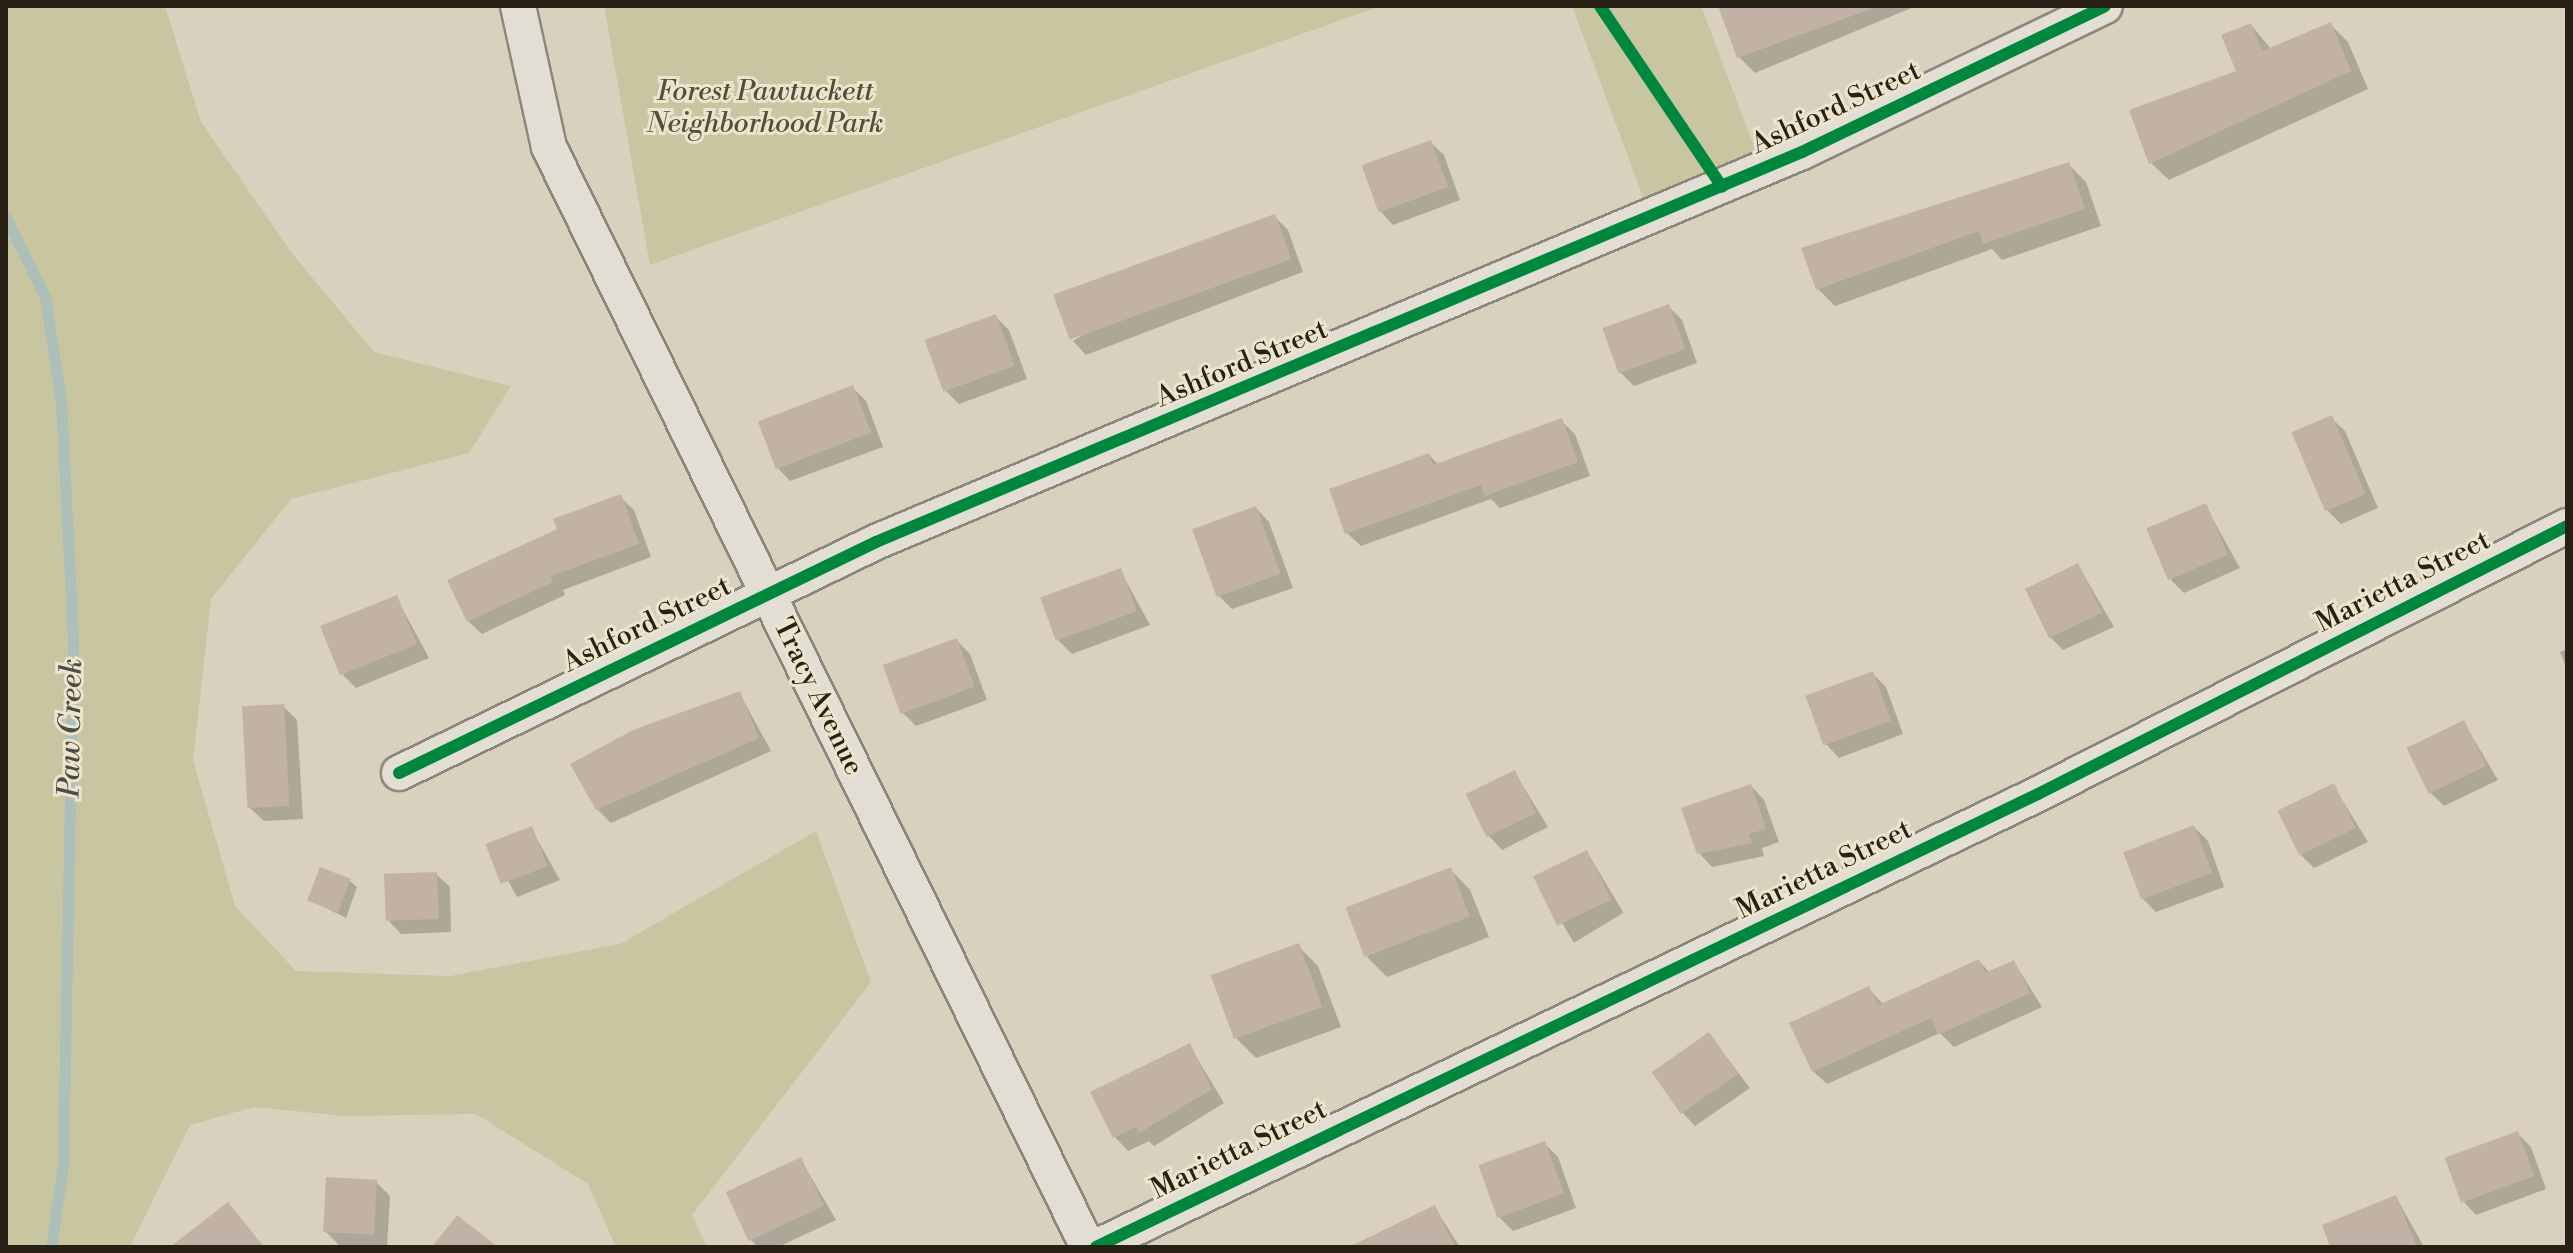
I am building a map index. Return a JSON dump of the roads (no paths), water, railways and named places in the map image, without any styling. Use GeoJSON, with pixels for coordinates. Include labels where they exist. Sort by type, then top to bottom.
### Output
{"type":"FeatureCollection","features":[{"type":"Feature","properties":{"kind":"street","name":"Tracy Avenue"},"geometry":{"type":"LineString","coordinates":[[518,6],[549,147],[1088,1247]]}},
{"type":"Feature","properties":{"kind":"street","name":"Ashford Street"},"geometry":{"type":"LineString","coordinates":[[399,773],[767,593],[1802,152],[2105,6]]}},
{"type":"Feature","properties":{"kind":"street","name":"Marietta Street"},"geometry":{"type":"LineString","coordinates":[[1096,1247],[2038,794],[2567,526]]}},
{"type":"Feature","properties":{"kind":"waterway","name":"Paw Creek"},"geometry":{"type":"LineString","coordinates":[[6,218],[45,297],[61,401],[73,642],[63,1164],[51,1247]]}},
{"type":"Feature","properties":{"kind":"park label","name":"Forest Pawtuckett Neighborhood Park"},"geometry":{"type":"Point","coordinates":[765,108]}}]}
